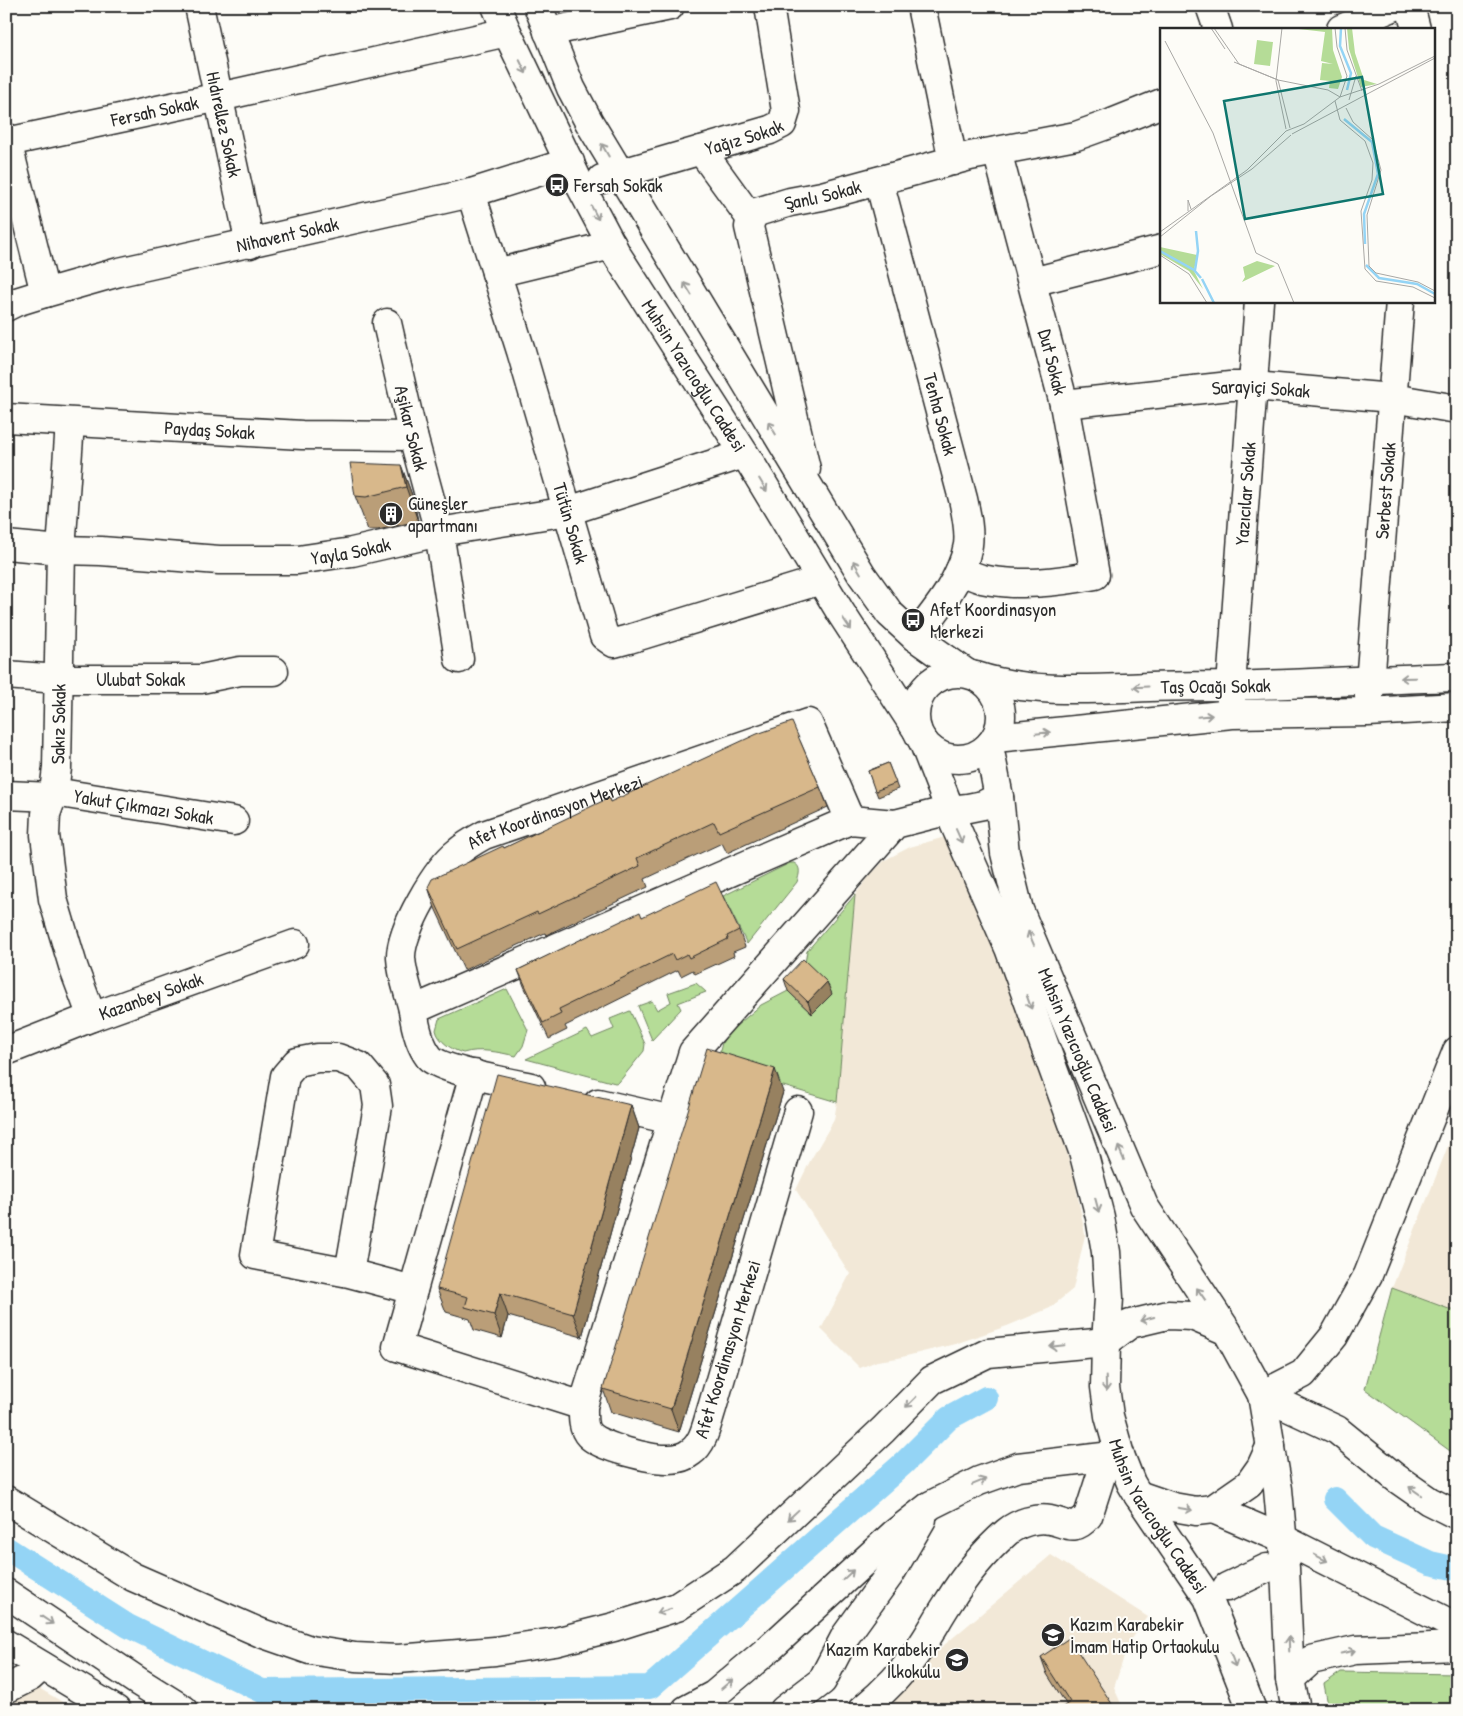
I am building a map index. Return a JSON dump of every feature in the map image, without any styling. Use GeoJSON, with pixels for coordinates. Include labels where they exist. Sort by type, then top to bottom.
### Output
{"type":"FeatureCollection","features":[{"type":"Feature","properties":{"kind":"street","name":"Hıdırellez Sokak"},"geometry":{"type":"LineString","coordinates":[[199,6],[250,244]]}},
{"type":"Feature","properties":{"kind":"street","name":"Muhsin Yazıcıoğlu Caddesi"},"geometry":{"type":"LineString","coordinates":[[496,6],[506,32],[612,245],[744,454],[840,613],[920,735],[954,823],[1009,948],[1083,1151],[1100,1217],[1106,1252],[1109,1298],[1105,1387],[1113,1456],[1208,1598],[1252,1710]]}},
{"type":"Feature","properties":{"kind":"street","name":"Muhsin Yazıcıoğlu Caddesi"},"geometry":{"type":"LineString","coordinates":[[538,6],[571,88],[619,175],[862,575],[890,614],[915,637],[971,674]]}},
{"type":"Feature","properties":{"kind":"street"},"geometry":{"type":"LineString","coordinates":[[548,32],[670,6]]}},
{"type":"Feature","properties":{"kind":"street","name":"Yağız Sokak"},"geometry":{"type":"LineString","coordinates":[[575,174],[619,175],[770,130],[782,124],[786,111],[769,6]]}},
{"type":"Feature","properties":{"kind":"street"},"geometry":{"type":"LineString","coordinates":[[921,6],[953,161]]}},
{"type":"Feature","properties":{"kind":"street"},"geometry":{"type":"LineString","coordinates":[[1210,6],[1218,28]]}},
{"type":"Feature","properties":{"kind":"street"},"geometry":{"type":"LineString","coordinates":[[1343,28],[1395,6]]}},
{"type":"Feature","properties":{"kind":"street"},"geometry":{"type":"LineString","coordinates":[[1410,6],[1416,28]]}},
{"type":"Feature","properties":{"kind":"street","name":"Fersah Sokak"},"geometry":{"type":"LineString","coordinates":[[7,139],[219,96],[506,32]]}},
{"type":"Feature","properties":{"kind":"street","name":"Şanlı Sokak"},"geometry":{"type":"LineString","coordinates":[[751,219],[757,212],[953,161],[1076,136],[1160,104]]}},
{"type":"Feature","properties":{"kind":"street"},"geometry":{"type":"LineString","coordinates":[[7,139],[45,293]]}},
{"type":"Feature","properties":{"kind":"street"},"geometry":{"type":"LineString","coordinates":[[701,150],[751,219],[749,227],[810,488]]}},
{"type":"Feature","properties":{"kind":"street","name":"Dut Sokak"},"geometry":{"type":"LineString","coordinates":[[960,570],[980,578],[1009,583],[1041,583],[1095,575],[1064,404],[997,152]]}},
{"type":"Feature","properties":{"kind":"street","name":"Nihavent Sokak"},"geometry":{"type":"LineString","coordinates":[[6,307],[45,293],[188,255],[250,244],[471,193],[575,174]]}},
{"type":"Feature","properties":{"kind":"street","name":"Tenha Sokak"},"geometry":{"type":"LineString","coordinates":[[879,181],[968,523],[968,544],[960,570],[935,613],[915,637]]}},
{"type":"Feature","properties":{"kind":"street","name":"Tütün Sokak"},"geometry":{"type":"LineString","coordinates":[[471,193],[604,636],[614,643],[821,580]]}},
{"type":"Feature","properties":{"kind":"street"},"geometry":{"type":"LineString","coordinates":[[496,273],[612,245]]}},
{"type":"Feature","properties":{"kind":"street"},"geometry":{"type":"LineString","coordinates":[[1032,282],[1160,250]]}},
{"type":"Feature","properties":{"kind":"street","name":"Yazıcılar Sokak"},"geometry":{"type":"LineString","coordinates":[[1232,714],[1230,686],[1259,302]]}},
{"type":"Feature","properties":{"kind":"street","name":"Serbest Sokak"},"geometry":{"type":"LineString","coordinates":[[1368,712],[1369,679],[1400,302]]}},
{"type":"Feature","properties":{"kind":"street","name":"Aşikar Sokak"},"geometry":{"type":"LineString","coordinates":[[387,323],[413,436],[439,532],[459,659]]}},
{"type":"Feature","properties":{"kind":"street","name":"Sarayiçi Sokak"},"geometry":{"type":"LineString","coordinates":[[1064,404],[1230,386],[1254,386],[1392,398],[1457,410]]}},
{"type":"Feature","properties":{"kind":"street","name":"Paydaş Sokak"},"geometry":{"type":"LineString","coordinates":[[6,418],[302,435],[413,436]]}},
{"type":"Feature","properties":{"kind":"street","name":"Sakız Sokak"},"geometry":{"type":"LineString","coordinates":[[70,423],[61,550],[58,749],[53,794],[46,814],[44,835],[52,899],[74,969],[92,1017]]}},
{"type":"Feature","properties":{"kind":"street","name":"Yayla Sokak"},"geometry":{"type":"LineString","coordinates":[[6,545],[219,560],[298,560],[352,552],[439,532],[568,511],[744,454]]}},
{"type":"Feature","properties":{"kind":"street","name":"Ulubat Sokak"},"geometry":{"type":"LineString","coordinates":[[6,674],[58,679],[201,679],[240,672],[274,671]]}},
{"type":"Feature","properties":{"kind":"street"},"geometry":{"type":"LineString","coordinates":[[955,672],[971,674],[988,684],[996,694],[1001,708],[1001,721],[992,742],[980,754],[968,758],[955,759],[943,756],[932,750],[920,735],[915,717],[916,706],[926,687],[934,680],[955,672]]}},
{"type":"Feature","properties":{"kind":"street","name":"Taş Ocağı Sokak"},"geometry":{"type":"LineString","coordinates":[[971,674],[1004,683],[1066,688],[1230,686],[1457,677]]}},
{"type":"Feature","properties":{"kind":"street","name":"Taş Ocağı Sokak"},"geometry":{"type":"LineString","coordinates":[[992,742],[1232,714],[1368,712],[1457,707]]}},
{"type":"Feature","properties":{"kind":"street","name":"Afet Koordinasyon Merkezi"},"geometry":{"type":"LineString","coordinates":[[672,1120],[454,1069],[430,1058],[417,1029],[401,956],[406,933],[423,896],[457,852],[484,835],[808,723],[850,820]]}},
{"type":"Feature","properties":{"kind":"street","name":"Muhsin Yazıcıoğlu Caddesi"},"geometry":{"type":"LineString","coordinates":[[992,742],[1005,853],[1020,910],[1144,1206],[1227,1331],[1262,1396],[1278,1489],[1283,1539],[1290,1679],[1296,1710]]}},
{"type":"Feature","properties":{"kind":"street","name":"Yakut Çıkmazı Sokak"},"geometry":{"type":"LineString","coordinates":[[6,795],[53,794],[234,822]]}},
{"type":"Feature","properties":{"kind":"street"},"geometry":{"type":"LineString","coordinates":[[413,1010],[850,820],[895,824],[950,810],[976,807],[999,797]]}},
{"type":"Feature","properties":{"kind":"street","name":"Afet Koordinasyon Merkezi"},"geometry":{"type":"LineString","coordinates":[[798,1111],[712,1408],[700,1443],[691,1453],[667,1460],[634,1454],[601,1443],[588,1435],[583,1422],[583,1406],[693,1052],[895,824]]}},
{"type":"Feature","properties":{"kind":"street","name":"Kazanbey Sokak"},"geometry":{"type":"LineString","coordinates":[[6,1050],[295,944]]}},
{"type":"Feature","properties":{"kind":"street"},"geometry":{"type":"LineString","coordinates":[[1262,1396],[1303,1374],[1334,1336],[1368,1275],[1457,1051]]}},
{"type":"Feature","properties":{"kind":"street"},"geometry":{"type":"LineString","coordinates":[[349,1273],[378,1106],[376,1085],[359,1066],[338,1058],[317,1058],[297,1062],[285,1076],[255,1255],[349,1273],[413,1290]]}},
{"type":"Feature","properties":{"kind":"street"},"geometry":{"type":"LineString","coordinates":[[474,1074],[397,1347],[583,1406]]}},
{"type":"Feature","properties":{"kind":"street"},"geometry":{"type":"LineString","coordinates":[[6,1500],[133,1577],[261,1633],[310,1650],[398,1659],[495,1651],[555,1642],[614,1627],[678,1607],[734,1569],[883,1430],[932,1380],[988,1353],[1106,1342],[1130,1324],[1168,1315],[1192,1316],[1227,1331]]}},
{"type":"Feature","properties":{"kind":"street"},"geometry":{"type":"LineString","coordinates":[[1262,1396],[1338,1430],[1396,1478],[1429,1501],[1457,1515]]}},
{"type":"Feature","properties":{"kind":"street"},"geometry":{"type":"LineString","coordinates":[[1138,1495],[1173,1507],[1196,1511],[1213,1509],[1249,1484],[1261,1467],[1271,1445]]}},
{"type":"Feature","properties":{"kind":"street"},"geometry":{"type":"LineString","coordinates":[[686,1710],[714,1695],[757,1659],[894,1534],[931,1505],[979,1481],[1018,1467],[1113,1456],[1088,1516],[1079,1524],[1068,1526],[1050,1520],[1025,1522],[1007,1532],[986,1553],[960,1585],[908,1664],[862,1710]]}},
{"type":"Feature","properties":{"kind":"street"},"geometry":{"type":"LineString","coordinates":[[784,1710],[822,1681],[846,1635],[890,1574],[931,1505]]}},
{"type":"Feature","properties":{"kind":"street"},"geometry":{"type":"LineString","coordinates":[[1213,1509],[1283,1539],[1457,1627]]}},
{"type":"Feature","properties":{"kind":"street"},"geometry":{"type":"LineString","coordinates":[[1227,1587],[1267,1568]]}},
{"type":"Feature","properties":{"kind":"street"},"geometry":{"type":"LineString","coordinates":[[6,1593],[184,1710]]}},
{"type":"Feature","properties":{"kind":"street"},"geometry":{"type":"LineString","coordinates":[[6,1644],[116,1710]]}},
{"type":"Feature","properties":{"kind":"street"},"geometry":{"type":"LineString","coordinates":[[1290,1679],[1311,1660],[1355,1650],[1457,1646]]}},
{"type":"Feature","properties":{"kind":"street"},"geometry":{"type":"LineString","coordinates":[[6,1688],[30,1677],[42,1666]]}},
{"type":"Feature","properties":{"kind":"shaded area"},"geometry":{"type":"Polygon","coordinates":[[[959,833],[1058,1121],[1075,1181],[1085,1235],[1073,1289],[1050,1308],[1007,1326],[955,1344],[898,1358],[877,1361],[860,1368],[821,1329],[850,1274],[796,1190],[810,1161],[834,1120],[855,895],[870,875],[885,860],[910,847],[959,833]]]}},
{"type":"Feature","properties":{"kind":"shaded area"},"geometry":{"type":"Polygon","coordinates":[[[1457,1123],[1457,1312],[1392,1288],[1457,1123]]]}},
{"type":"Feature","properties":{"kind":"shaded area","name":"Kazım Karabekir İmam Hatip Ortaokulu"},"geometry":{"type":"Polygon","coordinates":[[[1051,1555],[1148,1617],[1128,1644],[1114,1688],[1124,1710],[867,1710],[1051,1555]]]}},
{"type":"Feature","properties":{"kind":"shaded area"},"geometry":{"type":"Polygon","coordinates":[[[37,1687],[76,1710],[6,1710],[6,1695],[37,1687]]]}},
{"type":"Feature","properties":{"kind":"green space"},"geometry":{"type":"Polygon","coordinates":[[[790,863],[797,865],[799,869],[797,882],[747,944],[723,896],[790,863]]]}},
{"type":"Feature","properties":{"kind":"green space"},"geometry":{"type":"Polygon","coordinates":[[[855,895],[837,1102],[716,1066],[722,1043],[728,1033],[761,1005],[788,991],[812,1014],[831,994],[805,963],[807,951],[855,895]]]}},
{"type":"Feature","properties":{"kind":"green space"},"geometry":{"type":"Polygon","coordinates":[[[696,983],[706,992],[678,1003],[681,1009],[652,1040],[638,1006],[652,1001],[657,1010],[671,1002],[668,993],[696,983]]]}},
{"type":"Feature","properties":{"kind":"green space"},"geometry":{"type":"Polygon","coordinates":[[[507,989],[528,1030],[523,1046],[516,1056],[482,1051],[463,1053],[454,1050],[437,1034],[436,1030],[439,1019],[507,989]]]}},
{"type":"Feature","properties":{"kind":"green space"},"geometry":{"type":"Polygon","coordinates":[[[630,1011],[645,1044],[644,1051],[619,1082],[615,1083],[526,1059],[587,1030],[592,1038],[614,1029],[610,1019],[630,1011]]]}},
{"type":"Feature","properties":{"kind":"green space"},"geometry":{"type":"Polygon","coordinates":[[[1392,1288],[1457,1312],[1457,1456],[1365,1389],[1392,1288]]]}},
{"type":"Feature","properties":{"kind":"green space"},"geometry":{"type":"Polygon","coordinates":[[[1341,1672],[1457,1674],[1457,1710],[1329,1710],[1324,1684],[1341,1672]]]}},
{"type":"Feature","properties":{"kind":"building"},"geometry":{"type":"Polygon","coordinates":[[[350,463],[401,465],[406,487],[366,497],[355,496],[350,463]]]}},
{"type":"Feature","properties":{"kind":"building"},"geometry":{"type":"Polygon","coordinates":[[[792,722],[820,787],[719,832],[714,822],[637,858],[640,866],[538,914],[537,912],[457,949],[428,887],[432,879],[503,846],[504,848],[609,798],[610,802],[757,734],[792,722]]]}},
{"type":"Feature","properties":{"kind":"building"},"geometry":{"type":"Polygon","coordinates":[[[888,763],[896,783],[875,791],[868,771],[888,763]]]}},
{"type":"Feature","properties":{"kind":"building"},"geometry":{"type":"Polygon","coordinates":[[[716,882],[739,930],[727,936],[728,939],[689,958],[687,954],[675,960],[672,954],[559,1009],[561,1014],[543,1023],[518,970],[640,912],[642,917],[716,882]]]}},
{"type":"Feature","properties":{"kind":"building"},"geometry":{"type":"Polygon","coordinates":[[[803,959],[827,982],[808,1002],[784,979],[803,959]]]}},
{"type":"Feature","properties":{"kind":"building"},"geometry":{"type":"Polygon","coordinates":[[[707,1048],[775,1069],[671,1409],[603,1389],[707,1048]]]}},
{"type":"Feature","properties":{"kind":"building"},"geometry":{"type":"Polygon","coordinates":[[[497,1074],[631,1105],[573,1314],[500,1293],[494,1315],[465,1307],[468,1297],[437,1289],[497,1074]]]}},
{"type":"Feature","properties":{"kind":"building"},"geometry":{"type":"Polygon","coordinates":[[[1069,1638],[1116,1710],[1058,1710],[1070,1702],[1041,1657],[1069,1638]]]}},
{"type":"Feature","properties":{"kind":"waterway"},"geometry":{"type":"LineString","coordinates":[[6,1548],[128,1626],[262,1691],[650,1687],[904,1463],[949,1418],[986,1398]]}},
{"type":"Feature","properties":{"kind":"waterway"},"geometry":{"type":"LineString","coordinates":[[1335,1499],[1373,1537],[1430,1563],[1457,1569]]}},
{"type":"Feature","properties":{"kind":"place","name":"Fersah Sokak"},"geometry":{"type":"Point","coordinates":[557,185]}},
{"type":"Feature","properties":{"kind":"place","name":"Güneşler apartmanı"},"geometry":{"type":"Point","coordinates":[391,514]}},
{"type":"Feature","properties":{"kind":"place","name":"Afet Koordinasyon Merkezi"},"geometry":{"type":"Point","coordinates":[913,620]}},
{"type":"Feature","properties":{"kind":"place","name":"Kazım Karabekir İmam Hatip Ortaokulu"},"geometry":{"type":"Point","coordinates":[1053,1635]}},
{"type":"Feature","properties":{"kind":"place","name":"Kazım Karabekir İlkokulu"},"geometry":{"type":"Point","coordinates":[957,1660]}}]}
